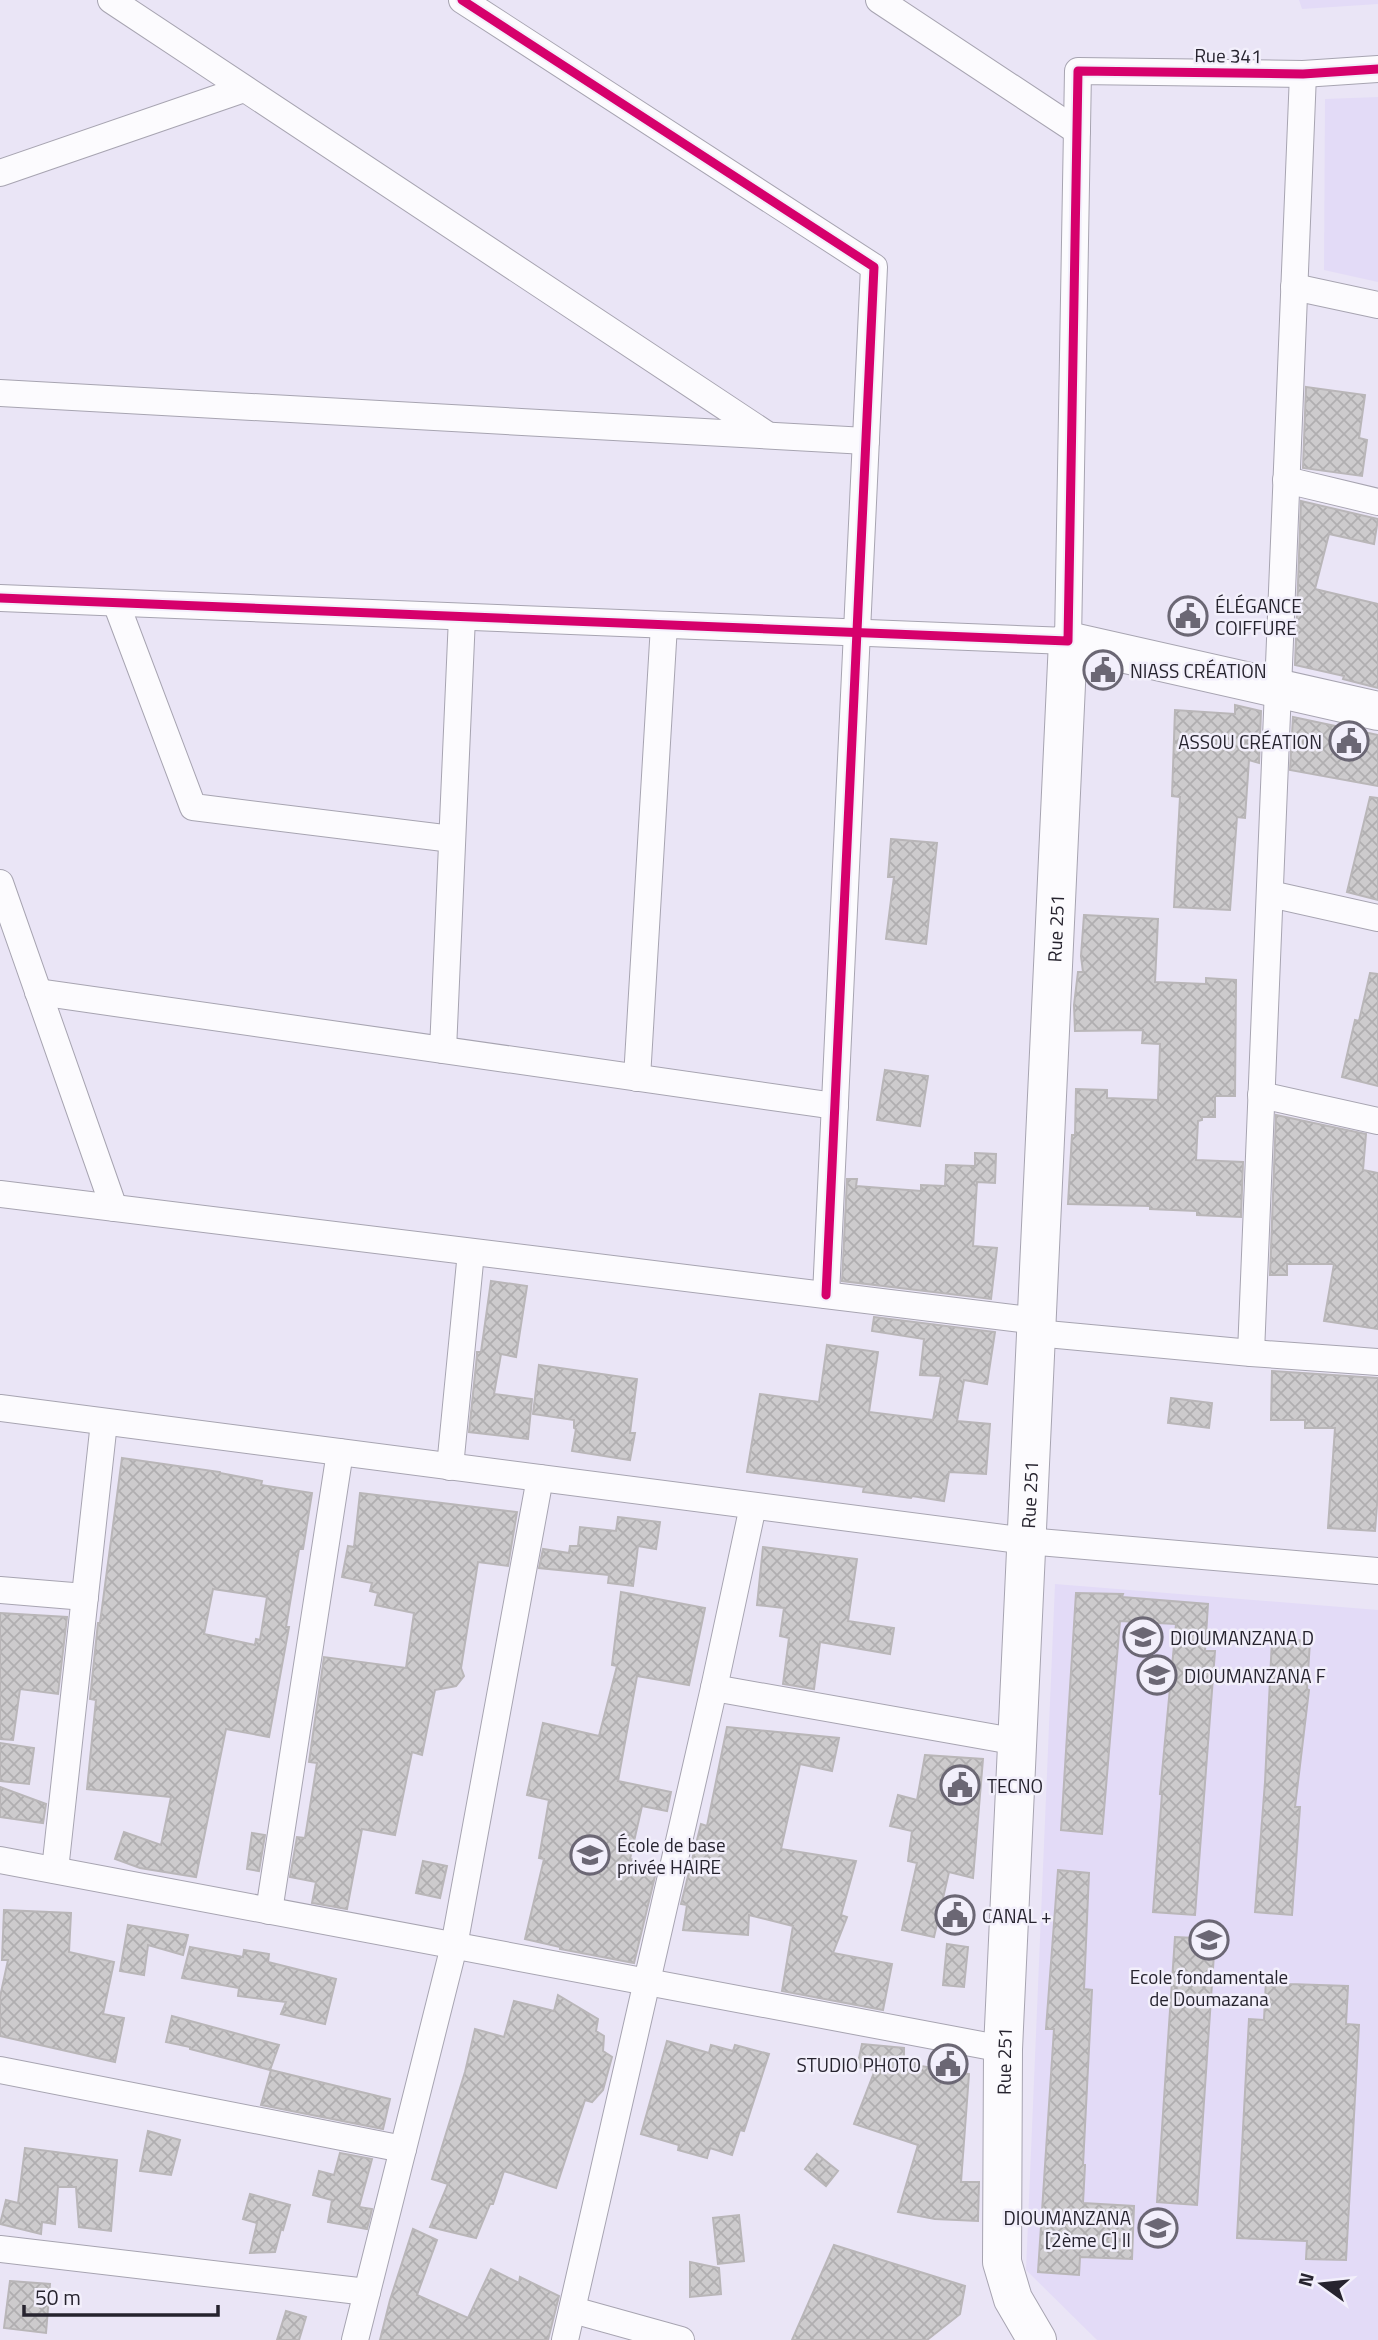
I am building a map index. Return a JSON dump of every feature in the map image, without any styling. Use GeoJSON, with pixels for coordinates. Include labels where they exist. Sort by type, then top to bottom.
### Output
{"type":"FeatureCollection","features":[{"type":"Feature","properties":{"kind":"main road"},"geometry":{"type":"LineString","coordinates":[[1068,641],[1378,711]]}},
{"type":"Feature","properties":{"kind":"main road","name":"Rue 251"},"geometry":{"type":"LineString","coordinates":[[1034,2339],[1013,2299],[1002,2262],[1003,2049],[1068,641]]}},
{"type":"Feature","properties":{"kind":"street"},"geometry":{"type":"LineString","coordinates":[[111,0],[768,435]]}},
{"type":"Feature","properties":{"kind":"street"},"geometry":{"type":"LineString","coordinates":[[462,0],[874,267],[826,1295]]}},
{"type":"Feature","properties":{"kind":"street"},"geometry":{"type":"LineString","coordinates":[[0,598],[1068,641],[1077,131],[878,0]]}},
{"type":"Feature","properties":{"kind":"street","name":"Rue 341"},"geometry":{"type":"LineString","coordinates":[[1077,131],[1078,71],[1303,74],[1378,69]]}},
{"type":"Feature","properties":{"kind":"street"},"geometry":{"type":"LineString","coordinates":[[1251,1353],[1303,74]]}},
{"type":"Feature","properties":{"kind":"street"},"geometry":{"type":"LineString","coordinates":[[0,173],[244,89]]}},
{"type":"Feature","properties":{"kind":"street"},"geometry":{"type":"LineString","coordinates":[[1294,287],[1378,304]]}},
{"type":"Feature","properties":{"kind":"street"},"geometry":{"type":"LineString","coordinates":[[0,393],[866,441]]}},
{"type":"Feature","properties":{"kind":"street"},"geometry":{"type":"LineString","coordinates":[[1286,480],[1378,502]]}},
{"type":"Feature","properties":{"kind":"street"},"geometry":{"type":"LineString","coordinates":[[116,603],[192,807],[453,839]]}},
{"type":"Feature","properties":{"kind":"street"},"geometry":{"type":"LineString","coordinates":[[443,1050],[462,617]]}},
{"type":"Feature","properties":{"kind":"street"},"geometry":{"type":"LineString","coordinates":[[637,1078],[664,625]]}},
{"type":"Feature","properties":{"kind":"street"},"geometry":{"type":"LineString","coordinates":[[0,883],[114,1208]]}},
{"type":"Feature","properties":{"kind":"street"},"geometry":{"type":"LineString","coordinates":[[1269,894],[1378,918]]}},
{"type":"Feature","properties":{"kind":"street"},"geometry":{"type":"LineString","coordinates":[[38,992],[835,1106]]}},
{"type":"Feature","properties":{"kind":"street"},"geometry":{"type":"LineString","coordinates":[[1261,1095],[1378,1121]]}},
{"type":"Feature","properties":{"kind":"street"},"geometry":{"type":"LineString","coordinates":[[0,1194],[826,1295],[1036,1327],[1251,1353],[1378,1362]]}},
{"type":"Feature","properties":{"kind":"street"},"geometry":{"type":"LineString","coordinates":[[450,1466],[471,1252]]}},
{"type":"Feature","properties":{"kind":"street"},"geometry":{"type":"LineString","coordinates":[[0,1408],[1027,1541],[1378,1571]]}},
{"type":"Feature","properties":{"kind":"street"},"geometry":{"type":"LineString","coordinates":[[55,1870],[104,1422]]}},
{"type":"Feature","properties":{"kind":"street"},"geometry":{"type":"LineString","coordinates":[[269,1910],[340,1452]]}},
{"type":"Feature","properties":{"kind":"street"},"geometry":{"type":"LineString","coordinates":[[355,2340],[454,1946],[540,1478]]}},
{"type":"Feature","properties":{"kind":"street"},"geometry":{"type":"LineString","coordinates":[[565,2340],[753,1506]]}},
{"type":"Feature","properties":{"kind":"street"},"geometry":{"type":"LineString","coordinates":[[0,1590],[85,1597]]}},
{"type":"Feature","properties":{"kind":"street"},"geometry":{"type":"LineString","coordinates":[[714,1688],[1017,1742]]}},
{"type":"Feature","properties":{"kind":"street"},"geometry":{"type":"LineString","coordinates":[[0,1860],[1003,2049]]}},
{"type":"Feature","properties":{"kind":"street"},"geometry":{"type":"LineString","coordinates":[[0,2070],[403,2149]]}},
{"type":"Feature","properties":{"kind":"street"},"geometry":{"type":"LineString","coordinates":[[0,2249],[367,2292]]}},
{"type":"Feature","properties":{"kind":"street"},"geometry":{"type":"LineString","coordinates":[[573,2310],[681,2340]]}},
{"type":"Feature","properties":{"kind":"shaded area"},"geometry":{"type":"Polygon","coordinates":[[[1299,0],[1378,0],[1378,4],[1302,9],[1299,0]]]}},
{"type":"Feature","properties":{"kind":"shaded area"},"geometry":{"type":"Polygon","coordinates":[[[1378,97],[1378,282],[1324,270],[1325,99],[1378,97]]]}},
{"type":"Feature","properties":{"kind":"shaded area","name":"Ecole fondamentale de Doumazana"},"geometry":{"type":"Polygon","coordinates":[[[1055,1584],[1378,1610],[1378,2340],[1097,2340],[1026,2270],[1055,1584]]]}},
{"type":"Feature","properties":{"kind":"building"},"geometry":{"type":"Polygon","coordinates":[[[1306,387],[1365,395],[1359,438],[1367,440],[1362,476],[1303,468],[1306,387]]]}},
{"type":"Feature","properties":{"kind":"building"},"geometry":{"type":"Polygon","coordinates":[[[1301,501],[1378,519],[1374,544],[1329,534],[1315,589],[1378,604],[1378,688],[1343,679],[1344,676],[1295,665],[1301,501]]]}},
{"type":"Feature","properties":{"kind":"building"},"geometry":{"type":"Polygon","coordinates":[[[1235,705],[1261,711],[1259,763],[1249,760],[1245,818],[1237,817],[1230,910],[1174,907],[1180,797],[1172,796],[1175,710],[1235,714],[1235,705]]]}},
{"type":"Feature","properties":{"kind":"building"},"geometry":{"type":"Polygon","coordinates":[[[1293,717],[1378,735],[1378,786],[1290,770],[1293,717]]]}},
{"type":"Feature","properties":{"kind":"building"},"geometry":{"type":"Polygon","coordinates":[[[1370,797],[1378,798],[1378,900],[1347,892],[1370,797]]]}},
{"type":"Feature","properties":{"kind":"building"},"geometry":{"type":"Polygon","coordinates":[[[891,839],[937,843],[926,944],[886,939],[894,877],[888,877],[891,839]]]}},
{"type":"Feature","properties":{"kind":"building"},"geometry":{"type":"Polygon","coordinates":[[[1084,915],[1158,919],[1155,982],[1206,984],[1206,978],[1236,980],[1235,1096],[1215,1096],[1215,1117],[1202,1117],[1202,1120],[1198,1121],[1196,1160],[1243,1162],[1241,1217],[1197,1215],[1197,1211],[1150,1209],[1150,1206],[1068,1204],[1072,1135],[1075,1135],[1076,1089],[1107,1090],[1107,1098],[1158,1100],[1160,1044],[1142,1043],[1143,1030],[1075,1031],[1074,1005],[1078,972],[1083,972],[1081,956],[1084,915]]]}},
{"type":"Feature","properties":{"kind":"building"},"geometry":{"type":"Polygon","coordinates":[[[1370,973],[1378,974],[1378,1086],[1342,1077],[1355,1020],[1359,1021],[1370,973]]]}},
{"type":"Feature","properties":{"kind":"building"},"geometry":{"type":"Polygon","coordinates":[[[885,1070],[928,1076],[920,1126],[877,1120],[885,1070]]]}},
{"type":"Feature","properties":{"kind":"building"},"geometry":{"type":"Polygon","coordinates":[[[1276,1115],[1366,1134],[1363,1170],[1378,1173],[1378,1329],[1324,1321],[1334,1264],[1287,1264],[1287,1275],[1270,1275],[1276,1115]]]}},
{"type":"Feature","properties":{"kind":"building"},"geometry":{"type":"Polygon","coordinates":[[[975,1153],[996,1154],[995,1183],[977,1182],[973,1246],[997,1248],[991,1299],[842,1281],[847,1179],[857,1179],[856,1186],[921,1191],[921,1185],[945,1186],[946,1165],[975,1166],[975,1153]]]}},
{"type":"Feature","properties":{"kind":"building"},"geometry":{"type":"Polygon","coordinates":[[[491,1281],[527,1286],[516,1357],[501,1354],[494,1394],[532,1399],[528,1439],[469,1432],[477,1352],[481,1352],[491,1281]]]}},
{"type":"Feature","properties":{"kind":"building"},"geometry":{"type":"Polygon","coordinates":[[[874,1317],[995,1332],[987,1384],[964,1380],[957,1421],[990,1424],[986,1474],[949,1472],[944,1501],[863,1492],[864,1487],[747,1472],[760,1394],[819,1402],[827,1345],[878,1352],[869,1412],[933,1420],[941,1376],[920,1375],[924,1339],[872,1331],[874,1317]]]}},
{"type":"Feature","properties":{"kind":"building"},"geometry":{"type":"Polygon","coordinates":[[[539,1365],[637,1379],[630,1433],[635,1433],[630,1460],[572,1451],[576,1429],[574,1420],[533,1414],[539,1365]]]}},
{"type":"Feature","properties":{"kind":"building"},"geometry":{"type":"Polygon","coordinates":[[[1272,1371],[1378,1378],[1378,1492],[1375,1531],[1328,1528],[1335,1428],[1305,1428],[1305,1420],[1271,1420],[1272,1371]]]}},
{"type":"Feature","properties":{"kind":"building"},"geometry":{"type":"Polygon","coordinates":[[[1171,1398],[1212,1403],[1209,1428],[1168,1423],[1171,1398]]]}},
{"type":"Feature","properties":{"kind":"building"},"geometry":{"type":"Polygon","coordinates":[[[122,1458],[220,1472],[262,1481],[261,1485],[312,1493],[303,1549],[299,1549],[286,1627],[289,1627],[269,1737],[226,1729],[196,1877],[140,1868],[115,1859],[124,1832],[161,1845],[171,1797],[87,1789],[96,1700],[90,1699],[122,1458]],[[213,1589],[204,1634],[255,1645],[256,1639],[260,1640],[267,1597],[213,1589]]]}},
{"type":"Feature","properties":{"kind":"building"},"geometry":{"type":"Polygon","coordinates":[[[360,1493],[517,1512],[508,1566],[478,1562],[461,1668],[464,1676],[456,1686],[435,1690],[422,1755],[412,1752],[395,1835],[362,1829],[347,1909],[312,1903],[316,1882],[290,1877],[297,1837],[305,1838],[317,1763],[309,1762],[324,1657],[406,1668],[414,1613],[375,1605],[378,1593],[370,1591],[372,1583],[342,1577],[348,1546],[354,1547],[360,1493]]]}},
{"type":"Feature","properties":{"kind":"building"},"geometry":{"type":"Polygon","coordinates":[[[618,1517],[660,1522],[656,1549],[638,1546],[633,1586],[608,1583],[609,1575],[539,1568],[543,1549],[569,1553],[570,1546],[578,1546],[580,1527],[616,1531],[618,1517]]]}},
{"type":"Feature","properties":{"kind":"building"},"geometry":{"type":"Polygon","coordinates":[[[763,1547],[857,1559],[848,1621],[894,1628],[890,1654],[820,1642],[814,1689],[783,1684],[789,1638],[780,1636],[784,1608],[757,1605],[763,1547]]]}},
{"type":"Feature","properties":{"kind":"building"},"geometry":{"type":"Polygon","coordinates":[[[621,1592],[705,1608],[689,1685],[637,1676],[618,1781],[671,1792],[667,1811],[642,1806],[630,1859],[635,1860],[634,1863],[657,1868],[634,1963],[560,1949],[525,1939],[544,1859],[539,1858],[549,1800],[527,1795],[543,1723],[599,1736],[617,1666],[612,1665],[621,1592]]]}},
{"type":"Feature","properties":{"kind":"building"},"geometry":{"type":"Polygon","coordinates":[[[1076,1593],[1123,1594],[1122,1597],[1208,1604],[1205,1651],[1215,1651],[1195,1915],[1153,1912],[1160,1794],[1176,1624],[1120,1621],[1102,1834],[1061,1830],[1076,1593]]]}},
{"type":"Feature","properties":{"kind":"building"},"geometry":{"type":"Polygon","coordinates":[[[0,1613],[67,1617],[58,1694],[20,1689],[13,1740],[0,1739],[0,1613]]]}},
{"type":"Feature","properties":{"kind":"building"},"geometry":{"type":"Polygon","coordinates":[[[1272,1639],[1310,1641],[1309,1690],[1295,1807],[1300,1807],[1292,1915],[1255,1912],[1272,1639]]]}},
{"type":"Feature","properties":{"kind":"building"},"geometry":{"type":"Polygon","coordinates":[[[727,1727],[839,1738],[832,1771],[800,1764],[781,1849],[856,1861],[841,1915],[847,1917],[833,1953],[892,1964],[883,2010],[782,1991],[793,1926],[749,1915],[748,1935],[683,1930],[687,1905],[681,1904],[701,1824],[707,1826],[727,1727]]]}},
{"type":"Feature","properties":{"kind":"building"},"geometry":{"type":"Polygon","coordinates":[[[0,1743],[34,1748],[29,1784],[0,1781],[0,1743]]]}},
{"type":"Feature","properties":{"kind":"building"},"geometry":{"type":"Polygon","coordinates":[[[925,1755],[983,1759],[973,1878],[949,1872],[934,1937],[902,1930],[917,1863],[908,1861],[912,1831],[890,1826],[898,1795],[917,1800],[925,1755]]]}},
{"type":"Feature","properties":{"kind":"building"},"geometry":{"type":"Polygon","coordinates":[[[0,1787],[46,1804],[43,1823],[0,1817],[0,1787]]]}},
{"type":"Feature","properties":{"kind":"building"},"geometry":{"type":"Polygon","coordinates":[[[252,1833],[265,1835],[259,1871],[247,1869],[252,1833]]]}},
{"type":"Feature","properties":{"kind":"building"},"geometry":{"type":"Polygon","coordinates":[[[423,1861],[447,1866],[440,1898],[416,1893],[423,1861]]]}},
{"type":"Feature","properties":{"kind":"building"},"geometry":{"type":"Polygon","coordinates":[[[1058,1870],[1089,1873],[1084,1989],[1092,1990],[1083,2203],[1134,2206],[1132,2259],[1080,2257],[1079,2275],[1038,2272],[1054,2029],[1046,2029],[1058,1870]]]}},
{"type":"Feature","properties":{"kind":"building"},"geometry":{"type":"Polygon","coordinates":[[[4,1910],[71,1913],[69,1952],[114,1962],[103,2014],[124,2018],[115,2062],[0,2036],[0,1997],[8,1960],[2,1960],[4,1910]]]}},
{"type":"Feature","properties":{"kind":"building"},"geometry":{"type":"Polygon","coordinates":[[[128,1925],[188,1935],[183,1955],[148,1945],[144,1975],[120,1971],[128,1925]]]}},
{"type":"Feature","properties":{"kind":"building"},"geometry":{"type":"Polygon","coordinates":[[[1175,1937],[1215,1939],[1197,2205],[1157,2202],[1175,1937]]]}},
{"type":"Feature","properties":{"kind":"building"},"geometry":{"type":"Polygon","coordinates":[[[947,1944],[968,1947],[964,1987],[943,1985],[947,1944]]]}},
{"type":"Feature","properties":{"kind":"building"},"geometry":{"type":"Polygon","coordinates":[[[190,1947],[243,1957],[244,1950],[269,1954],[268,1962],[336,1979],[325,2024],[281,2014],[286,2002],[238,1996],[239,1988],[182,1978],[190,1947]]]}},
{"type":"Feature","properties":{"kind":"building"},"geometry":{"type":"Polygon","coordinates":[[[1266,1980],[1289,1984],[1348,1986],[1346,2024],[1359,2025],[1346,2260],[1306,2259],[1307,2241],[1237,2238],[1249,2019],[1264,2020],[1266,1980]]]}},
{"type":"Feature","properties":{"kind":"building"},"geometry":{"type":"Polygon","coordinates":[[[558,1995],[598,2019],[596,2031],[604,2036],[603,2051],[612,2057],[603,2090],[592,2102],[585,2100],[556,2188],[504,2171],[493,2204],[490,2204],[476,2238],[430,2227],[448,2184],[432,2179],[465,2072],[475,2029],[504,2037],[514,2001],[554,2011],[558,1995]]]}},
{"type":"Feature","properties":{"kind":"building"},"geometry":{"type":"Polygon","coordinates":[[[172,2016],[279,2045],[270,2070],[166,2042],[172,2016]]]}},
{"type":"Feature","properties":{"kind":"building"},"geometry":{"type":"Polygon","coordinates":[[[667,2041],[709,2053],[711,2045],[733,2051],[735,2045],[769,2054],[744,2131],[740,2130],[732,2155],[710,2148],[707,2158],[678,2150],[679,2145],[641,2134],[667,2041]]]}},
{"type":"Feature","properties":{"kind":"building"},"geometry":{"type":"Polygon","coordinates":[[[862,2044],[904,2048],[904,2061],[969,2074],[961,2182],[979,2182],[978,2221],[935,2219],[898,2212],[918,2145],[854,2124],[875,2070],[857,2067],[862,2044]]]}},
{"type":"Feature","properties":{"kind":"building"},"geometry":{"type":"Polygon","coordinates":[[[271,2070],[390,2099],[383,2129],[261,2105],[271,2070]]]}},
{"type":"Feature","properties":{"kind":"building"},"geometry":{"type":"Polygon","coordinates":[[[148,2131],[180,2140],[171,2175],[140,2171],[148,2131]]]}},
{"type":"Feature","properties":{"kind":"building"},"geometry":{"type":"Polygon","coordinates":[[[25,2148],[117,2160],[111,2231],[79,2227],[76,2187],[58,2187],[55,2224],[42,2222],[41,2234],[0,2224],[6,2200],[18,2203],[25,2148]]]}},
{"type":"Feature","properties":{"kind":"building"},"geometry":{"type":"Polygon","coordinates":[[[340,2153],[372,2159],[359,2207],[372,2209],[367,2229],[328,2222],[332,2200],[313,2195],[319,2171],[334,2175],[340,2153]]]}},
{"type":"Feature","properties":{"kind":"building"},"geometry":{"type":"Polygon","coordinates":[[[817,2154],[838,2171],[826,2186],[805,2169],[817,2154]]]}},
{"type":"Feature","properties":{"kind":"building"},"geometry":{"type":"Polygon","coordinates":[[[250,2194],[290,2205],[275,2252],[250,2253],[257,2223],[243,2219],[250,2194]]]}},
{"type":"Feature","properties":{"kind":"building"},"geometry":{"type":"Polygon","coordinates":[[[739,2215],[744,2261],[718,2264],[713,2218],[739,2215]]]}},
{"type":"Feature","properties":{"kind":"building"},"geometry":{"type":"Polygon","coordinates":[[[413,2229],[437,2240],[417,2295],[468,2318],[491,2269],[519,2283],[520,2277],[559,2296],[548,2340],[380,2340],[413,2229]]]}},
{"type":"Feature","properties":{"kind":"building"},"geometry":{"type":"Polygon","coordinates":[[[834,2245],[965,2286],[960,2314],[927,2340],[792,2340],[834,2245]]]}},
{"type":"Feature","properties":{"kind":"building"},"geometry":{"type":"Polygon","coordinates":[[[690,2262],[719,2268],[721,2294],[690,2297],[690,2262]]]}},
{"type":"Feature","properties":{"kind":"building"},"geometry":{"type":"Polygon","coordinates":[[[10,2281],[50,2284],[46,2333],[4,2328],[10,2281]]]}},
{"type":"Feature","properties":{"kind":"building"},"geometry":{"type":"Polygon","coordinates":[[[286,2311],[306,2317],[299,2340],[277,2340],[286,2311]]]}},
{"type":"Feature","properties":{"kind":"cycle path"},"geometry":{"type":"LineString","coordinates":[[462,0],[874,267],[826,1295]]}},
{"type":"Feature","properties":{"kind":"cycle path"},"geometry":{"type":"LineString","coordinates":[[0,598],[1068,641],[1078,71],[1303,74],[1378,69]]}},
{"type":"Feature","properties":{"kind":"place","name":"ÉLÉGANCE COIFFURE"},"geometry":{"type":"Point","coordinates":[1188,616]}},
{"type":"Feature","properties":{"kind":"place","name":"NIASS CRÉATION"},"geometry":{"type":"Point","coordinates":[1103,670]}},
{"type":"Feature","properties":{"kind":"place","name":"ASSOU CRÉATION"},"geometry":{"type":"Point","coordinates":[1349,741]}},
{"type":"Feature","properties":{"kind":"place","name":"DIOUMANZANA D"},"geometry":{"type":"Point","coordinates":[1143,1637]}},
{"type":"Feature","properties":{"kind":"place","name":"DIOUMANZANA F"},"geometry":{"type":"Point","coordinates":[1157,1675]}},
{"type":"Feature","properties":{"kind":"place","name":"TECNO"},"geometry":{"type":"Point","coordinates":[960,1785]}},
{"type":"Feature","properties":{"kind":"place","name":"École de base privée HAIRE"},"geometry":{"type":"Point","coordinates":[590,1855]}},
{"type":"Feature","properties":{"kind":"place","name":"CANAL +"},"geometry":{"type":"Point","coordinates":[955,1915]}},
{"type":"Feature","properties":{"kind":"place","name":"Ecole fondamentale de Doumazana"},"geometry":{"type":"Point","coordinates":[1209,1940]}},
{"type":"Feature","properties":{"kind":"place","name":"STUDIO PHOTO"},"geometry":{"type":"Point","coordinates":[948,2064]}},
{"type":"Feature","properties":{"kind":"place","name":"DIOUMANZANA [2ème C] II"},"geometry":{"type":"Point","coordinates":[1158,2228]}}]}
